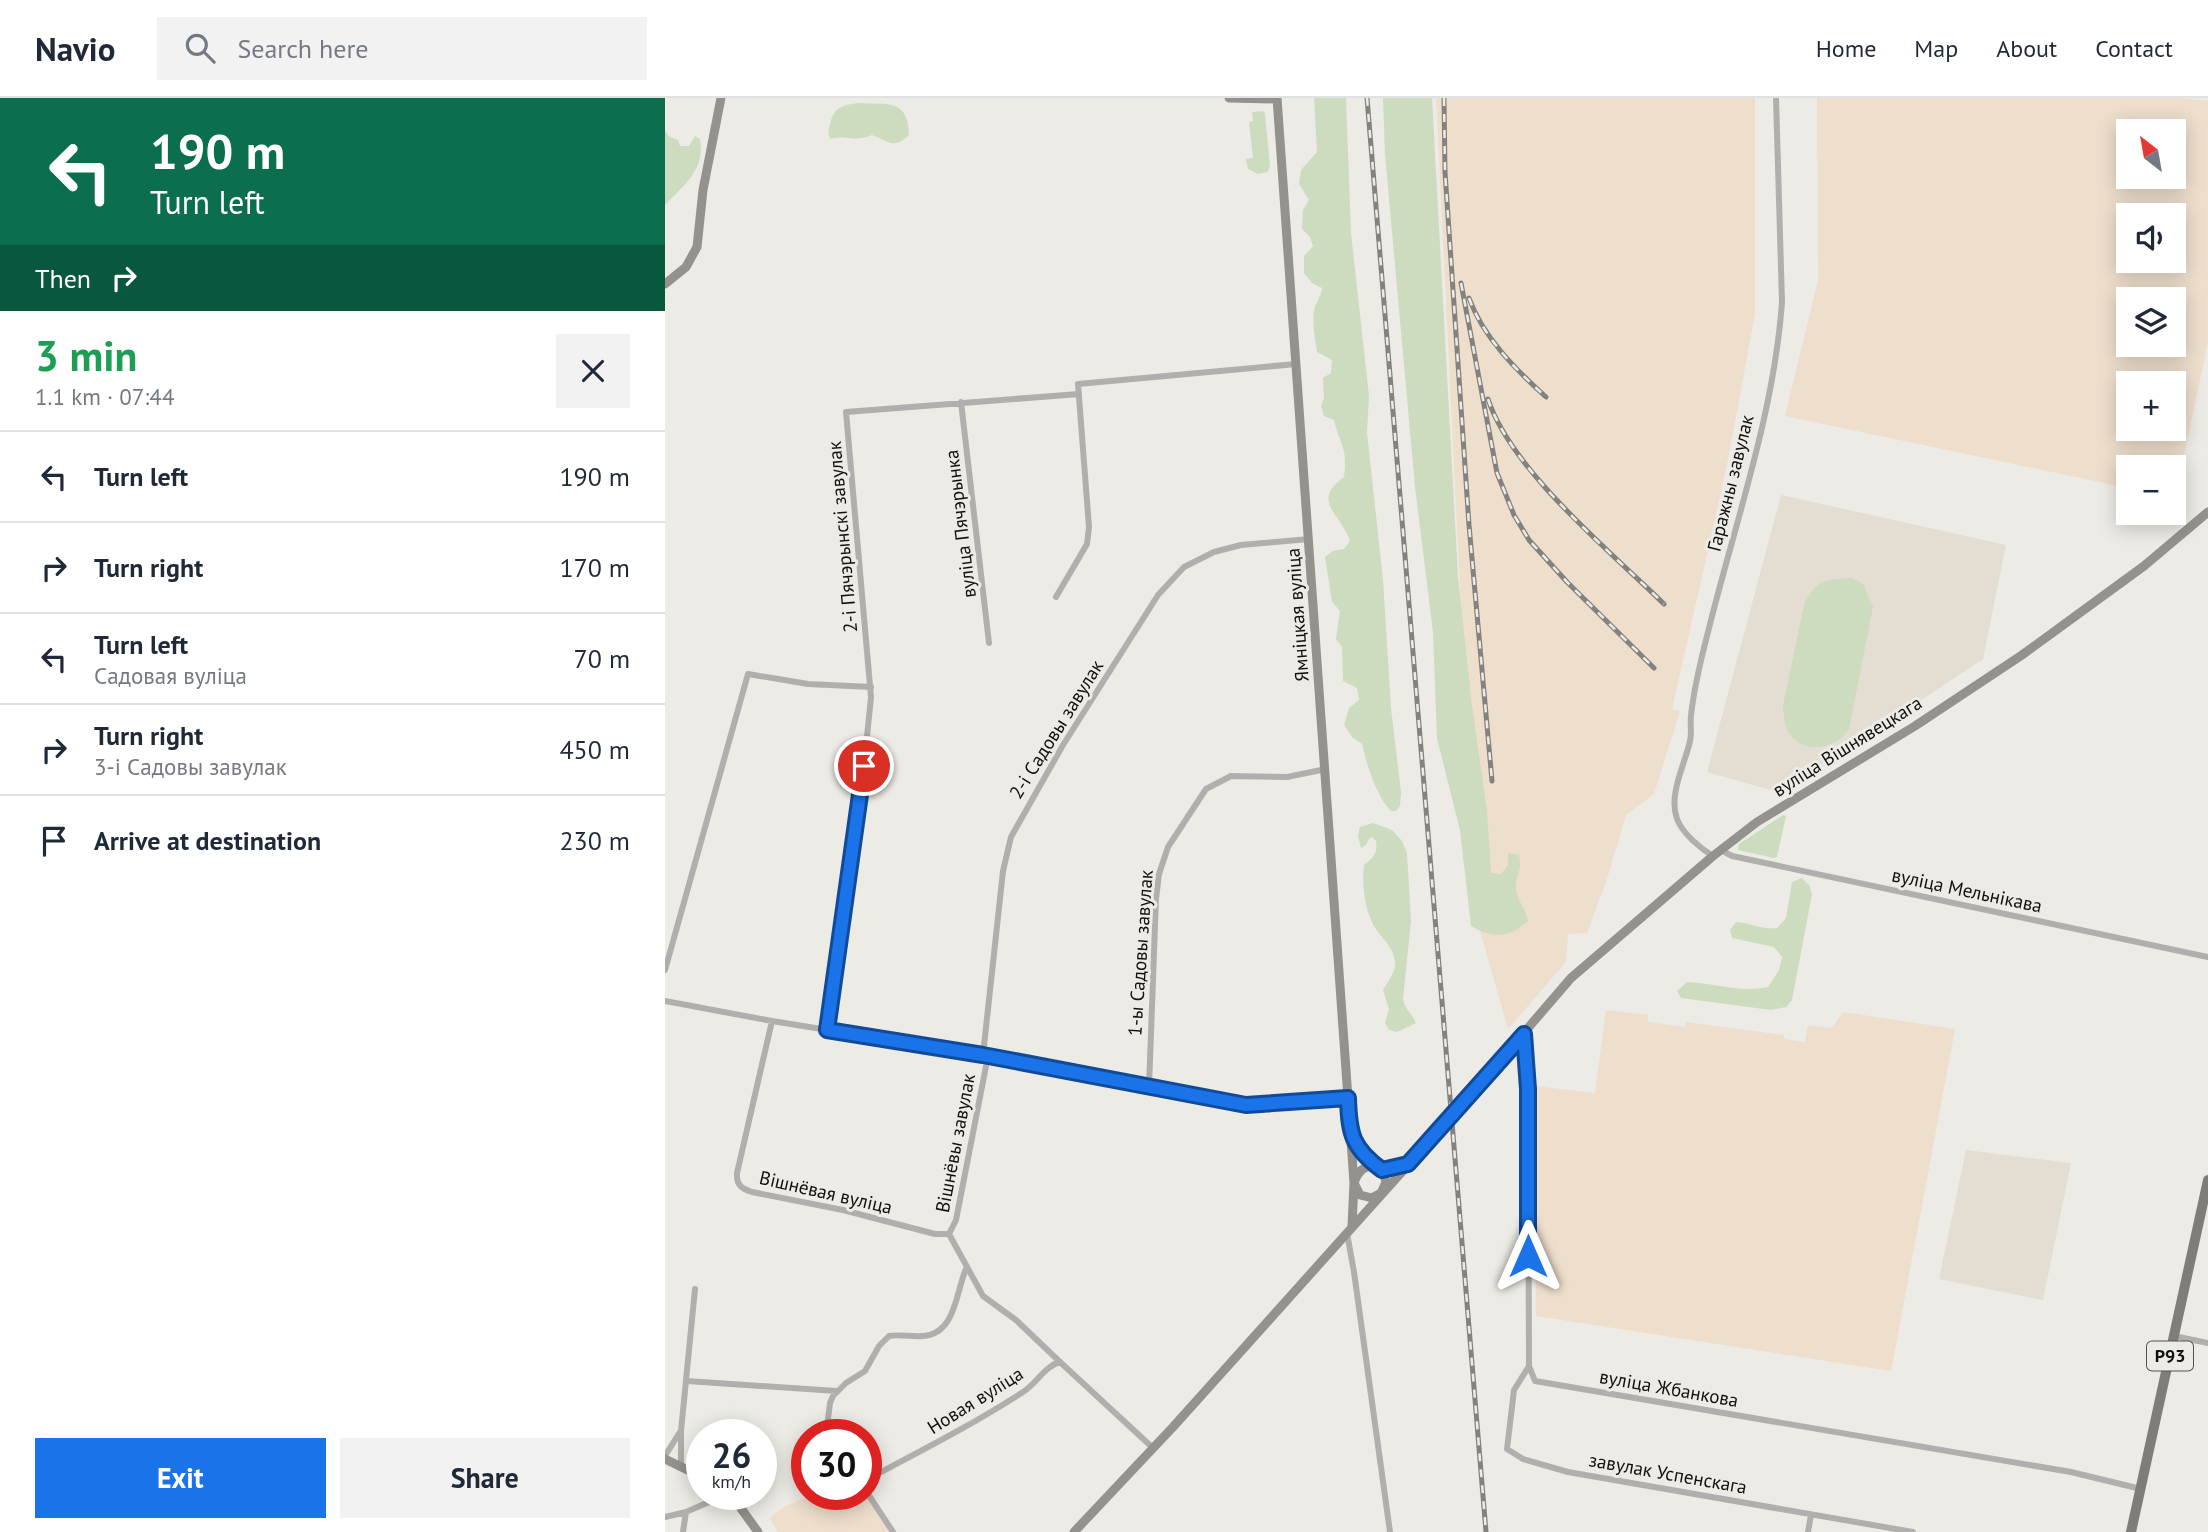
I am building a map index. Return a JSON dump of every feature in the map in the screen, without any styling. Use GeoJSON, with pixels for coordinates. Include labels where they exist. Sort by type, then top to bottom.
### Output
{"type":"FeatureCollection","features":[{"type":"Feature","properties":{"kind":"main road"},"geometry":{"type":"LineString","coordinates":[[665,284],[687,267],[697,247],[703,190],[721,98]]}},
{"type":"Feature","properties":{"kind":"main road"},"geometry":{"type":"LineString","coordinates":[[1229,98],[1277,98]]}},
{"type":"Feature","properties":{"kind":"main road","name":"Ямніцкая вуліца"},"geometry":{"type":"LineString","coordinates":[[1277,98],[1326,769],[1349,1129],[1355,1182],[1349,1229]]}},
{"type":"Feature","properties":{"kind":"main road","name":"вуліца Вішнявецкага"},"geometry":{"type":"LineString","coordinates":[[1074,1532],[1120,1485],[1408,1164],[1571,978],[1757,822],[1915,726],[2022,655],[2144,566],[2208,512]]}},
{"type":"Feature","properties":{"kind":"main road"},"geometry":{"type":"LineString","coordinates":[[1349,1129],[1360,1152],[1379,1168],[1386,1182],[1381,1193],[1372,1198],[1363,1196],[1356,1189],[1355,1182],[1361,1170],[1379,1168],[1408,1164]]}},
{"type":"Feature","properties":{"kind":"main road","name":"Р93"},"geometry":{"type":"LineString","coordinates":[[2131,1532],[2206,1200],[2208,1180]]}},
{"type":"Feature","properties":{"kind":"main road"},"geometry":{"type":"LineString","coordinates":[[665,1457],[686,1468]]}},
{"type":"Feature","properties":{"kind":"main road"},"geometry":{"type":"LineString","coordinates":[[742,1510],[758,1532]]}},
{"type":"Feature","properties":{"kind":"street","name":"Гаражны завулак"},"geometry":{"type":"LineString","coordinates":[[1717,853],[1698,847],[1677,819],[1675,804],[1691,739],[1691,715],[1707,635],[1770,390],[1780,330],[1782,302],[1776,98]]}},
{"type":"Feature","properties":{"kind":"street"},"geometry":{"type":"LineString","coordinates":[[1056,597],[1087,544],[1089,527],[1078,384],[1296,364]]}},
{"type":"Feature","properties":{"kind":"street"},"geometry":{"type":"LineString","coordinates":[[961,402],[1079,394]]}},
{"type":"Feature","properties":{"kind":"street","name":"2-і Пячэрынскі завулак"},"geometry":{"type":"LineString","coordinates":[[827,1030],[864,766],[871,687],[846,412],[961,402]]}},
{"type":"Feature","properties":{"kind":"street","name":"вуліца Пячэрынка"},"geometry":{"type":"LineString","coordinates":[[961,402],[989,643]]}},
{"type":"Feature","properties":{"kind":"street","name":"2-і Садовы завулак"},"geometry":{"type":"LineString","coordinates":[[986,1056],[1003,871],[1011,836],[1063,745],[1158,594],[1184,567],[1214,552],[1241,545],[1309,539]]}},
{"type":"Feature","properties":{"kind":"street"},"geometry":{"type":"LineString","coordinates":[[665,970],[748,674],[807,684],[871,687]]}},
{"type":"Feature","properties":{"kind":"street","name":"1-ы Садовы завулак"},"geometry":{"type":"LineString","coordinates":[[1149,1087],[1156,899],[1159,874],[1168,847],[1201,795],[1226,777],[1287,777],[1326,769]]}},
{"type":"Feature","properties":{"kind":"street","name":"вуліца Мельнікава"},"geometry":{"type":"LineString","coordinates":[[1717,853],[2208,957]]}},
{"type":"Feature","properties":{"kind":"street"},"geometry":{"type":"LineString","coordinates":[[665,1001],[986,1056],[1246,1105],[1348,1098]]}},
{"type":"Feature","properties":{"kind":"street","name":"Вішнёвая вуліца"},"geometry":{"type":"LineString","coordinates":[[772,1021],[738,1166],[736,1180],[740,1186],[752,1192],[843,1210],[935,1234],[949,1234]]}},
{"type":"Feature","properties":{"kind":"street"},"geometry":{"type":"LineString","coordinates":[[1524,1034],[1528,1089],[1529,1367]]}},
{"type":"Feature","properties":{"kind":"street","name":"Вішнёвы завулак"},"geometry":{"type":"LineString","coordinates":[[949,1234],[956,1220],[986,1056]]}},
{"type":"Feature","properties":{"kind":"street"},"geometry":{"type":"LineString","coordinates":[[1349,1229],[1390,1532]]}},
{"type":"Feature","properties":{"kind":"street"},"geometry":{"type":"LineString","coordinates":[[949,1234],[982,1296],[1016,1320],[1153,1448]]}},
{"type":"Feature","properties":{"kind":"street"},"geometry":{"type":"LineString","coordinates":[[828,1419],[830,1402],[837,1391],[865,1371],[879,1346],[889,1336],[928,1335],[948,1320],[966,1269]]}},
{"type":"Feature","properties":{"kind":"street"},"geometry":{"type":"LineString","coordinates":[[681,1465],[681,1431],[695,1289]]}},
{"type":"Feature","properties":{"kind":"street"},"geometry":{"type":"LineString","coordinates":[[2174,1336],[2208,1343]]}},
{"type":"Feature","properties":{"kind":"street","name":"Новая вуліца"},"geometry":{"type":"LineString","coordinates":[[882,1471],[1026,1391],[1048,1368],[1061,1362]]}},
{"type":"Feature","properties":{"kind":"street","name":"вуліца Жбанкова"},"geometry":{"type":"LineString","coordinates":[[1529,1367],[1535,1381],[2071,1472],[2141,1489]]}},
{"type":"Feature","properties":{"kind":"street","name":"завулак Успенскага"},"geometry":{"type":"LineString","coordinates":[[1529,1367],[1514,1390],[1507,1449],[1523,1460],[1568,1472],[1913,1532]]}},
{"type":"Feature","properties":{"kind":"street"},"geometry":{"type":"LineString","coordinates":[[687,1381],[837,1391]]}},
{"type":"Feature","properties":{"kind":"street"},"geometry":{"type":"LineString","coordinates":[[665,1457],[681,1431]]}},
{"type":"Feature","properties":{"kind":"street"},"geometry":{"type":"LineString","coordinates":[[665,1517],[691,1510]]}},
{"type":"Feature","properties":{"kind":"street"},"geometry":{"type":"LineString","coordinates":[[879,1510],[893,1532]]}},
{"type":"Feature","properties":{"kind":"street"},"geometry":{"type":"LineString","coordinates":[[683,1532],[686,1512]]}},
{"type":"Feature","properties":{"kind":"street"},"geometry":{"type":"LineString","coordinates":[[1808,1532],[1811,1515]]}},
{"type":"Feature","properties":{"kind":"shaded area"},"geometry":{"type":"Polygon","coordinates":[[[1436,98],[1755,98],[1755,314],[1726,470],[1672,709],[1680,711],[1654,794],[1626,815],[1587,933],[1568,934],[1566,962],[1508,1029],[1480,931],[1468,753],[1436,98]]]}},
{"type":"Feature","properties":{"kind":"shaded area"},"geometry":{"type":"Polygon","coordinates":[[[1817,98],[2183,98],[2208,101],[2208,343],[2184,455],[2116,455],[2116,485],[1785,416],[1818,280],[1817,98]]]}},
{"type":"Feature","properties":{"kind":"shaded area"},"geometry":{"type":"Polygon","coordinates":[[[1781,495],[2006,545],[1983,659],[1781,793],[1707,772],[1781,495]]]}},
{"type":"Feature","properties":{"kind":"shaded area"},"geometry":{"type":"Polygon","coordinates":[[[1606,1010],[1648,1015],[1648,1022],[1685,1027],[1686,1022],[1784,1035],[1784,1039],[1805,1042],[1808,1025],[1832,1028],[1843,1012],[1955,1029],[1891,1371],[1536,1316],[1535,1086],[1595,1093],[1606,1010]]]}},
{"type":"Feature","properties":{"kind":"shaded area"},"geometry":{"type":"Polygon","coordinates":[[[1966,1150],[2071,1163],[2043,1300],[1939,1279],[1966,1150]]]}},
{"type":"Feature","properties":{"kind":"shaded area"},"geometry":{"type":"Polygon","coordinates":[[[791,1504],[791,1510],[876,1510],[889,1532],[778,1532],[769,1518],[791,1504]]]}},
{"type":"Feature","properties":{"kind":"green space"},"geometry":{"type":"Polygon","coordinates":[[[1314,98],[1346,98],[1351,233],[1369,396],[1367,432],[1401,792],[1400,806],[1396,811],[1391,811],[1381,797],[1369,770],[1362,744],[1352,737],[1344,725],[1349,708],[1359,700],[1357,688],[1343,681],[1342,647],[1336,639],[1340,611],[1332,602],[1325,557],[1333,551],[1344,549],[1350,541],[1329,501],[1329,494],[1334,486],[1344,477],[1345,459],[1334,420],[1324,416],[1321,406],[1324,398],[1323,378],[1331,373],[1332,360],[1317,352],[1313,315],[1322,288],[1312,283],[1304,273],[1304,256],[1313,246],[1310,237],[1302,229],[1303,210],[1309,200],[1299,184],[1301,170],[1317,152],[1314,98]]]}},
{"type":"Feature","properties":{"kind":"green space"},"geometry":{"type":"Polygon","coordinates":[[[1383,98],[1432,98],[1458,577],[1487,811],[1491,873],[1501,874],[1508,865],[1508,853],[1519,855],[1516,889],[1528,921],[1514,931],[1500,935],[1486,933],[1471,926],[1460,830],[1437,738],[1433,632],[1415,487],[1385,154],[1383,98]]]}},
{"type":"Feature","properties":{"kind":"green space"},"geometry":{"type":"Polygon","coordinates":[[[859,103],[887,104],[900,109],[908,123],[909,135],[895,143],[872,135],[830,139],[829,130],[835,112],[845,106],[859,103]]]}},
{"type":"Feature","properties":{"kind":"green space"},"geometry":{"type":"Polygon","coordinates":[[[1263,111],[1270,166],[1268,172],[1258,174],[1248,169],[1246,159],[1253,158],[1249,122],[1253,121],[1252,112],[1263,111]]]}},
{"type":"Feature","properties":{"kind":"green space"},"geometry":{"type":"Polygon","coordinates":[[[665,131],[678,140],[680,146],[689,146],[695,136],[700,139],[701,150],[691,177],[665,205],[665,131]]]}},
{"type":"Feature","properties":{"kind":"green space"},"geometry":{"type":"Polygon","coordinates":[[[1852,578],[1863,584],[1873,607],[1849,729],[1830,744],[1806,746],[1789,734],[1783,705],[1804,605],[1812,590],[1822,582],[1852,578]]]}},
{"type":"Feature","properties":{"kind":"green space"},"geometry":{"type":"Polygon","coordinates":[[[1783,815],[1786,816],[1777,857],[1738,850],[1739,844],[1783,815]]]}},
{"type":"Feature","properties":{"kind":"green space"},"geometry":{"type":"Polygon","coordinates":[[[1373,823],[1392,830],[1402,841],[1407,853],[1411,921],[1403,999],[1416,1023],[1397,1032],[1389,1030],[1385,1023],[1389,1009],[1383,990],[1393,972],[1395,959],[1371,920],[1364,893],[1364,865],[1374,855],[1376,841],[1372,837],[1361,848],[1358,836],[1360,827],[1373,823]]]}},
{"type":"Feature","properties":{"kind":"green space"},"geometry":{"type":"Polygon","coordinates":[[[1802,878],[1809,885],[1812,894],[1792,1000],[1786,1007],[1771,1010],[1681,998],[1677,991],[1687,982],[1738,988],[1768,987],[1779,970],[1782,957],[1774,947],[1732,938],[1730,930],[1736,922],[1777,928],[1786,918],[1792,882],[1802,878]]]}},
{"type":"Feature","properties":{"kind":"railway"},"geometry":{"type":"LineString","coordinates":[[1367,98],[1486,1532]]}},
{"type":"Feature","properties":{"kind":"railway"},"geometry":{"type":"LineString","coordinates":[[1444,98],[1445,172],[1469,525],[1492,781]]}},
{"type":"Feature","properties":{"kind":"railway"},"geometry":{"type":"LineString","coordinates":[[1461,283],[1497,473],[1514,515],[1529,540],[1567,582],[1654,668]]}},
{"type":"Feature","properties":{"kind":"railway"},"geometry":{"type":"LineString","coordinates":[[1469,298],[1492,339],[1512,364],[1546,397]]}},
{"type":"Feature","properties":{"kind":"railway"},"geometry":{"type":"LineString","coordinates":[[1488,399],[1500,426],[1540,481],[1591,535],[1664,604]]}},
{"type":"Feature","properties":{"kind":"route"},"geometry":{"type":"LineString","coordinates":[[864,766],[827,1030],[983,1055],[1246,1105],[1348,1098],[1349,1129],[1355,1143],[1365,1157],[1382,1170],[1408,1164],[1524,1034],[1528,1089],[1528,1256]]}}]}
